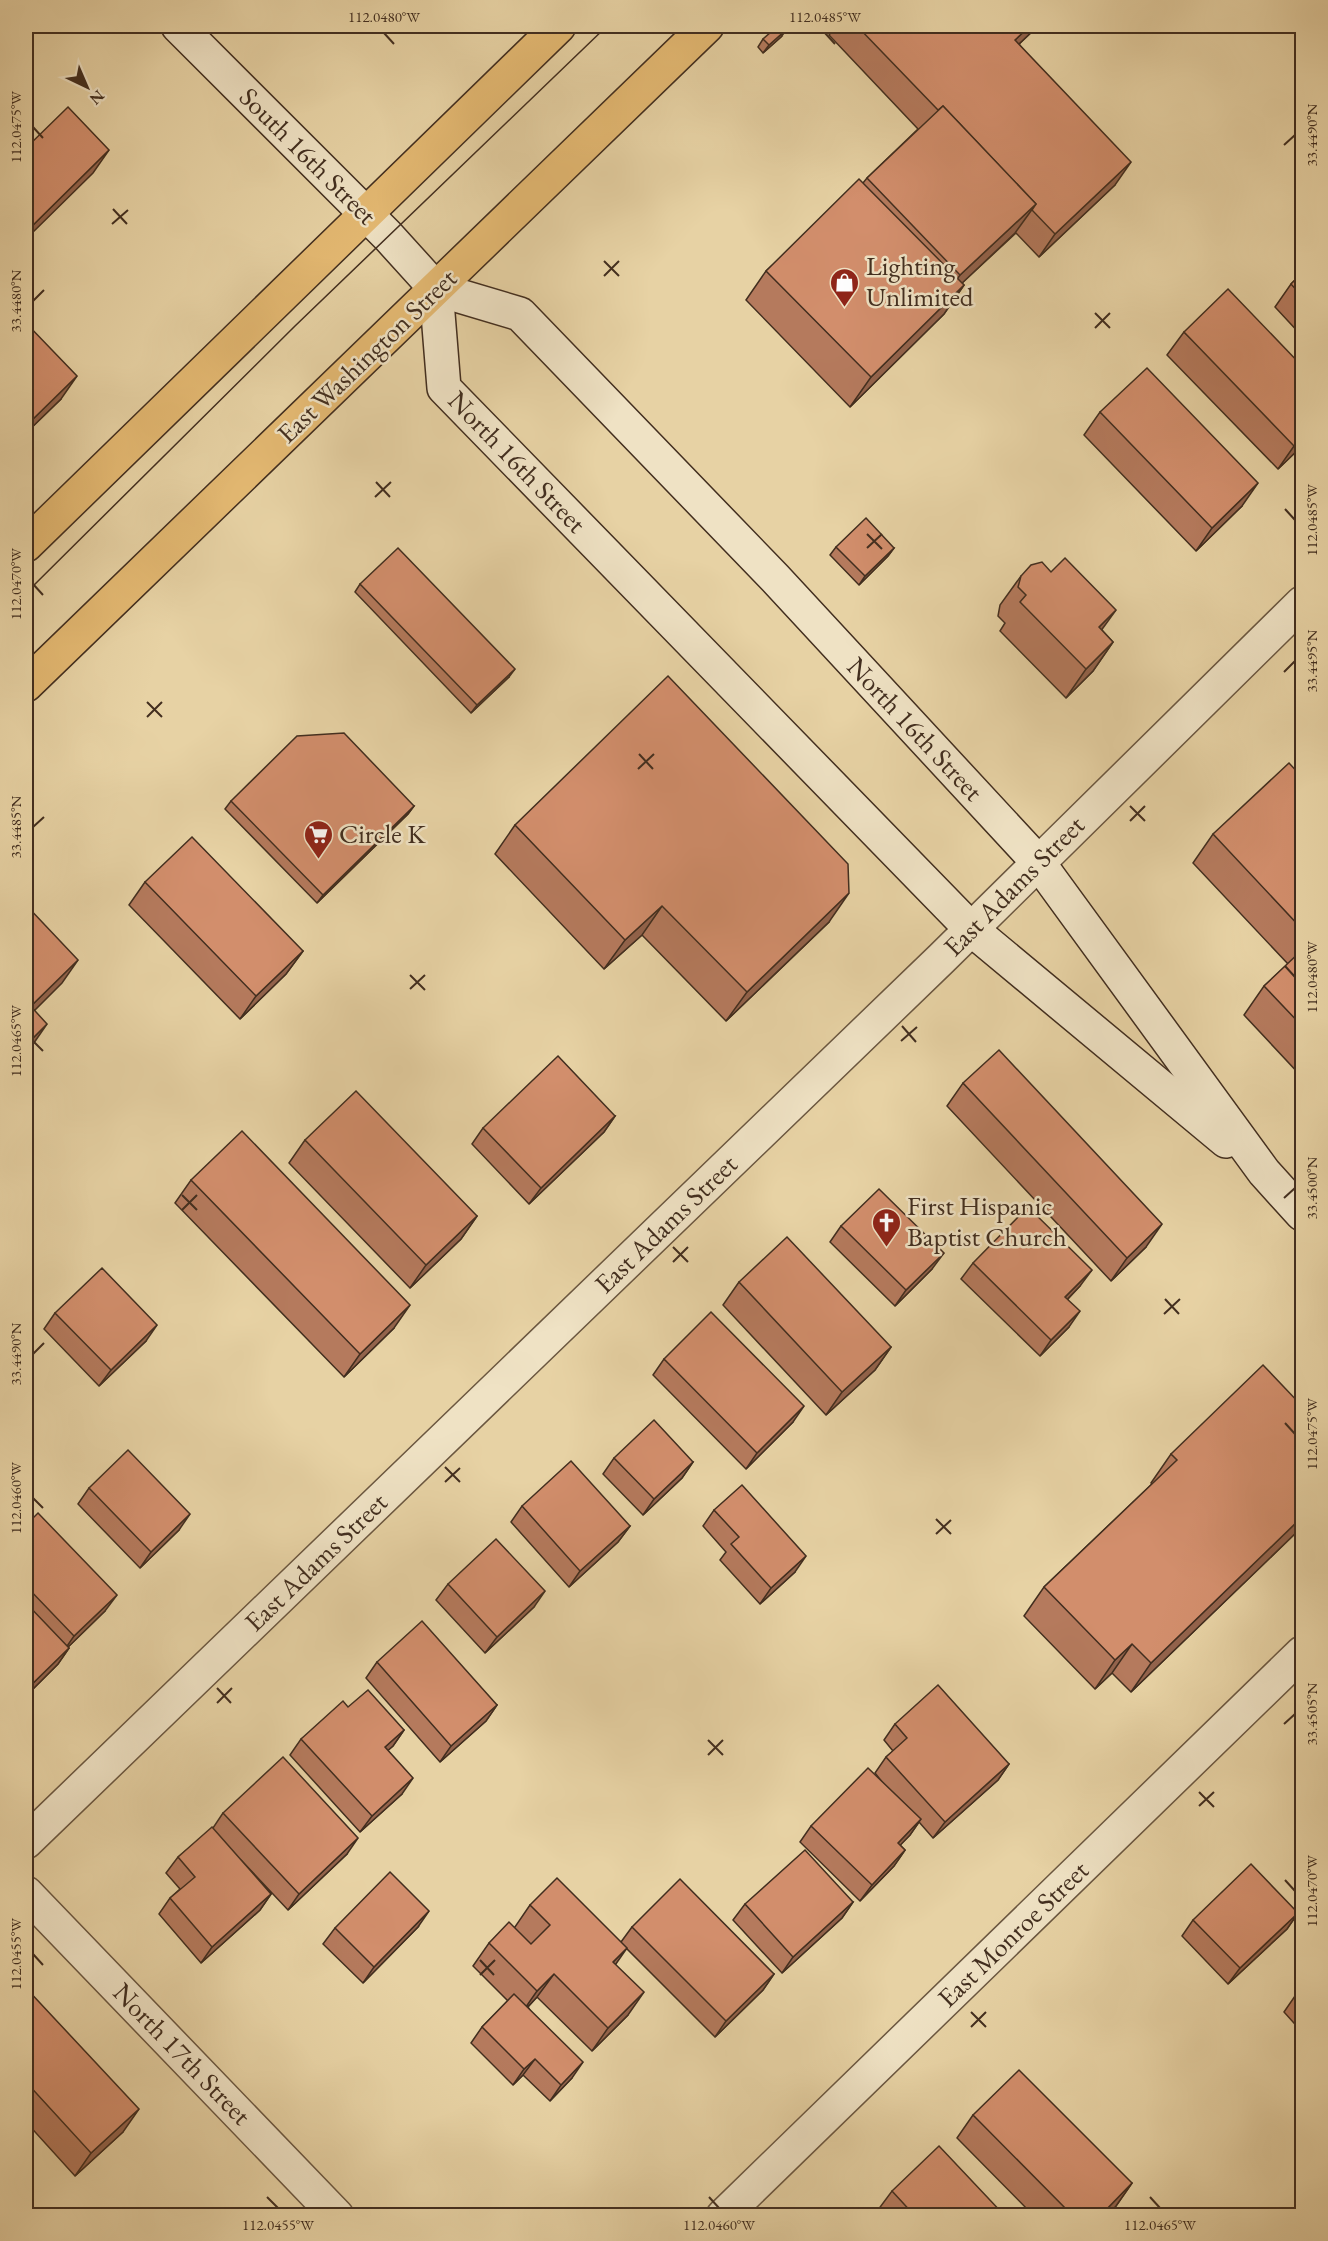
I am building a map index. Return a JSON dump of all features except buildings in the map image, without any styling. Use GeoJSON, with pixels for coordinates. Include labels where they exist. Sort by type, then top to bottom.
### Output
{"type":"FeatureCollection","features":[{"type":"Feature","properties":{"kind":"main road"},"geometry":{"type":"LineString","coordinates":[[26,545],[559,26]]}},
{"type":"Feature","properties":{"kind":"main road","name":"East Washington Street"},"geometry":{"type":"LineString","coordinates":[[26,685],[707,26]]}},
{"type":"Feature","properties":{"kind":"street","name":"South 16th Street"},"geometry":{"type":"LineString","coordinates":[[178,26],[366,215],[436,289]]}},
{"type":"Feature","properties":{"kind":"street","name":"North 16th Street"},"geometry":{"type":"LineString","coordinates":[[1264,1172],[971,928],[444,388],[436,289],[520,314],[691,488],[1038,862],[1264,1172],[1302,1214]]}},
{"type":"Feature","properties":{"kind":"street","name":"East Adams Street"},"geometry":{"type":"LineString","coordinates":[[26,1842],[971,928],[1302,603]]}},
{"type":"Feature","properties":{"kind":"street","name":"East Monroe Street"},"geometry":{"type":"LineString","coordinates":[[723,2216],[1302,1653]]}},
{"type":"Feature","properties":{"kind":"street","name":"North 17th Street"},"geometry":{"type":"LineString","coordinates":[[26,1893],[337,2216]]}},
{"type":"Feature","properties":{"kind":"tram line"},"geometry":{"type":"LineString","coordinates":[[26,593],[295,326],[607,26]]}},
{"type":"Feature","properties":{"kind":"place","name":"Lighting Unlimited"},"geometry":{"type":"Point","coordinates":[845,308]}},
{"type":"Feature","properties":{"kind":"place","name":"Circle K"},"geometry":{"type":"Point","coordinates":[318,860]}},
{"type":"Feature","properties":{"kind":"place","name":"First Hispanic Baptist Church"},"geometry":{"type":"Point","coordinates":[886,1248]}}]}
